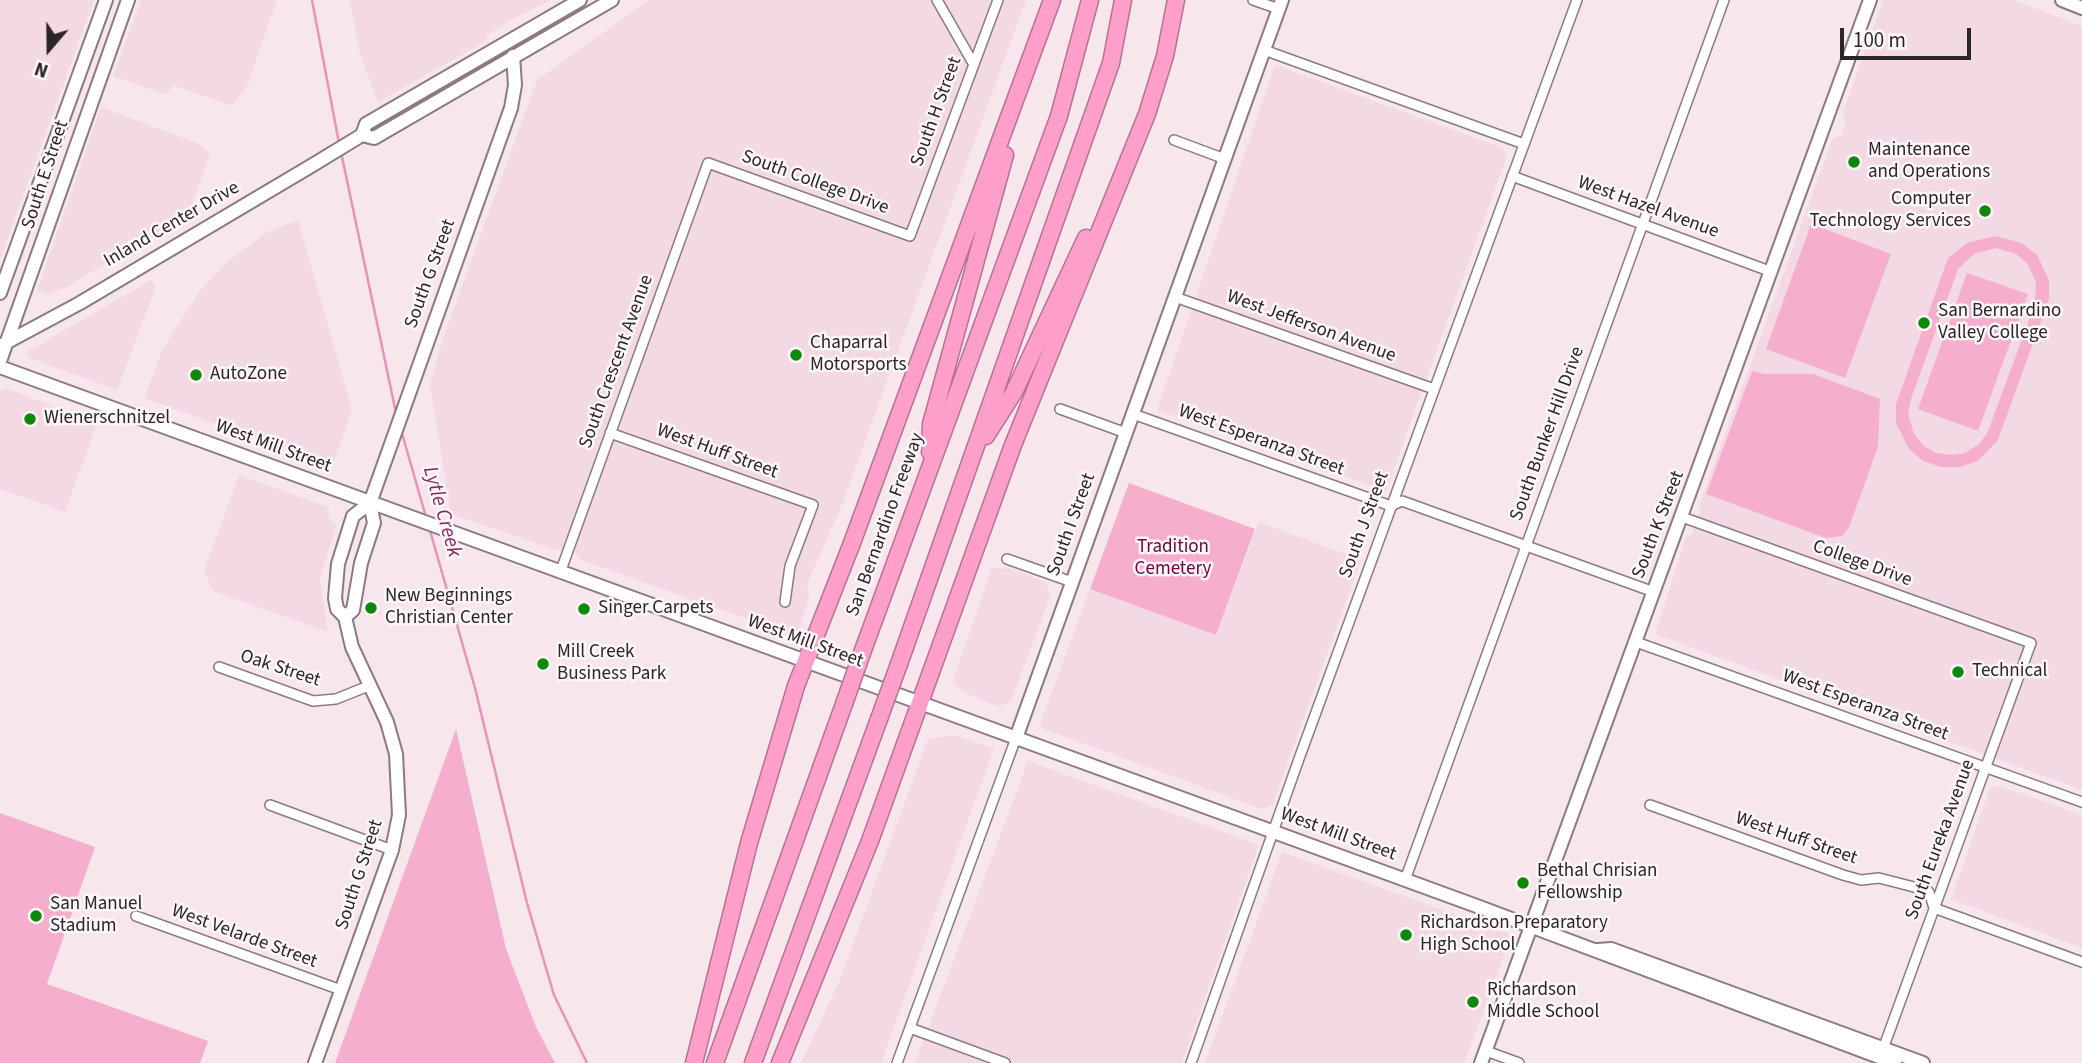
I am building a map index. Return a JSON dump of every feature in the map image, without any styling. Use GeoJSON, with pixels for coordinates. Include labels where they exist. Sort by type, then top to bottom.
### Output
{"type":"FeatureCollection","features":[{"type":"Feature","properties":{"kind":"highway"},"geometry":{"type":"LineString","coordinates":[[929,467],[931,425],[1004,160],[1054,0]]}},
{"type":"Feature","properties":{"kind":"highway"},"geometry":{"type":"LineString","coordinates":[[694,1063],[756,818],[796,686],[1054,0]]}},
{"type":"Feature","properties":{"kind":"highway","name":"San Bernardino Freeway"},"geometry":{"type":"LineString","coordinates":[[715,1063],[929,467],[1059,116],[1090,0]]}},
{"type":"Feature","properties":{"kind":"highway"},"geometry":{"type":"LineString","coordinates":[[753,1063],[899,664],[1111,63],[1123,0]]}},
{"type":"Feature","properties":{"kind":"highway"},"geometry":{"type":"LineString","coordinates":[[969,461],[1014,392],[1078,257],[1139,110],[1174,0]]}},
{"type":"Feature","properties":{"kind":"highway"},"geometry":{"type":"LineString","coordinates":[[780,1063],[805,1009],[920,704],[1013,445],[1147,114],[1165,56],[1174,0]]}},
{"type":"Feature","properties":{"kind":"main road","name":"South E Street"},"geometry":{"type":"LineString","coordinates":[[0,293],[106,0]]}},
{"type":"Feature","properties":{"kind":"main road","name":"South E Street"},"geometry":{"type":"LineString","coordinates":[[0,362],[128,0]]}},
{"type":"Feature","properties":{"kind":"main road","name":"Inland Center Drive"},"geometry":{"type":"LineString","coordinates":[[5,343],[79,303],[311,166],[362,135],[366,124],[580,0]]}},
{"type":"Feature","properties":{"kind":"main road","name":"Inland Center Drive"},"geometry":{"type":"LineString","coordinates":[[362,135],[374,138],[612,0]]}},
{"type":"Feature","properties":{"kind":"main road","name":"South K Street"},"geometry":{"type":"LineString","coordinates":[[1483,1057],[1870,0]]}},
{"type":"Feature","properties":{"kind":"main road"},"geometry":{"type":"LineString","coordinates":[[2062,0],[2082,8]]}},
{"type":"Feature","properties":{"kind":"main road","name":"South I Street"},"geometry":{"type":"LineString","coordinates":[[1016,738],[1281,5]]}},
{"type":"Feature","properties":{"kind":"main road","name":"South G Street"},"geometry":{"type":"LineString","coordinates":[[345,617],[353,610],[361,564],[374,523],[370,503],[511,108],[515,85],[513,56]]}},
{"type":"Feature","properties":{"kind":"main road","name":"West Mill Street"},"geometry":{"type":"LineString","coordinates":[[0,367],[1598,950],[1608,957],[1897,1060],[1923,1063]]}},
{"type":"Feature","properties":{"kind":"main road","name":"South G Street"},"geometry":{"type":"LineString","coordinates":[[315,1063],[392,850],[399,815],[396,754],[387,722],[352,647],[345,617],[337,609],[335,598],[338,564],[353,516],[370,503]]}},
{"type":"Feature","properties":{"kind":"main road","name":"West Mill Street"},"geometry":{"type":"LineString","coordinates":[[1598,950],[1611,949],[1883,1049],[1897,1060]]}},
{"type":"Feature","properties":{"kind":"street"},"geometry":{"type":"LineString","coordinates":[[937,0],[973,63]]}},
{"type":"Feature","properties":{"kind":"street","name":"South H Street"},"geometry":{"type":"LineString","coordinates":[[910,236],[998,0]]}},
{"type":"Feature","properties":{"kind":"street"},"geometry":{"type":"LineString","coordinates":[[1253,0],[1281,5]]}},
{"type":"Feature","properties":{"kind":"street","name":"South J Street"},"geometry":{"type":"LineString","coordinates":[[1191,1063],[1391,506],[1577,0]]}},
{"type":"Feature","properties":{"kind":"street","name":"South Bunker Hill Drive"},"geometry":{"type":"LineString","coordinates":[[1405,880],[1724,0]]}},
{"type":"Feature","properties":{"kind":"street"},"geometry":{"type":"LineString","coordinates":[[1264,50],[1524,144]]}},
{"type":"Feature","properties":{"kind":"street"},"geometry":{"type":"LineString","coordinates":[[1174,140],[1225,159]]}},
{"type":"Feature","properties":{"kind":"street","name":"South College Drive"},"geometry":{"type":"LineString","coordinates":[[708,163],[910,236]]}},
{"type":"Feature","properties":{"kind":"street","name":"South Crescent Avenue"},"geometry":{"type":"LineString","coordinates":[[560,573],[708,163]]}},
{"type":"Feature","properties":{"kind":"street","name":"West Hazel Avenue"},"geometry":{"type":"LineString","coordinates":[[1512,176],[1772,272]]}},
{"type":"Feature","properties":{"kind":"street","name":"West Jefferson Avenue"},"geometry":{"type":"LineString","coordinates":[[1175,297],[1434,390]]}},
{"type":"Feature","properties":{"kind":"street"},"geometry":{"type":"LineString","coordinates":[[1060,409],[1126,433]]}},
{"type":"Feature","properties":{"kind":"street","name":"West Esperanza Street"},"geometry":{"type":"LineString","coordinates":[[1133,414],[1391,506],[1402,501],[1654,592]]}},
{"type":"Feature","properties":{"kind":"street","name":"West Huff Street"},"geometry":{"type":"LineString","coordinates":[[610,433],[813,505],[790,566],[785,602]]}},
{"type":"Feature","properties":{"kind":"street","name":"College Drive"},"geometry":{"type":"LineString","coordinates":[[1682,517],[2031,643]]}},
{"type":"Feature","properties":{"kind":"street"},"geometry":{"type":"LineString","coordinates":[[1007,559],[1072,583]]}},
{"type":"Feature","properties":{"kind":"street","name":"West Esperanza Street"},"geometry":{"type":"LineString","coordinates":[[1636,642],[2082,802]]}},
{"type":"Feature","properties":{"kind":"street","name":"South Eureka Avenue"},"geometry":{"type":"LineString","coordinates":[[1883,1049],[2031,643]]}},
{"type":"Feature","properties":{"kind":"street","name":"Oak Street"},"geometry":{"type":"LineString","coordinates":[[219,667],[313,701],[336,699],[371,685]]}},
{"type":"Feature","properties":{"kind":"street","name":"South I Street"},"geometry":{"type":"LineString","coordinates":[[897,1063],[1016,738]]}},
{"type":"Feature","properties":{"kind":"street","name":"West Huff Street"},"geometry":{"type":"LineString","coordinates":[[1650,805],[1843,876],[1861,880],[1879,878],[1928,892],[1934,908],[2082,962]]}},
{"type":"Feature","properties":{"kind":"street"},"geometry":{"type":"LineString","coordinates":[[270,806],[392,850]]}},
{"type":"Feature","properties":{"kind":"street","name":"West Velarde Street"},"geometry":{"type":"LineString","coordinates":[[136,916],[341,990]]}},
{"type":"Feature","properties":{"kind":"street"},"geometry":{"type":"LineString","coordinates":[[910,1028],[1005,1063]]}},
{"type":"Feature","properties":{"kind":"street"},"geometry":{"type":"LineString","coordinates":[[1483,1057],[1519,1063]]}},
{"type":"Feature","properties":{"kind":"shaded area"},"geometry":{"type":"Polygon","coordinates":[[[0,0],[94,0],[0,260],[0,0]]]}},
{"type":"Feature","properties":{"kind":"shaded area"},"geometry":{"type":"Polygon","coordinates":[[[141,0],[277,0],[247,86],[232,106],[173,85],[166,95],[113,76],[141,0]]]}},
{"type":"Feature","properties":{"kind":"shaded area"},"geometry":{"type":"Polygon","coordinates":[[[350,0],[551,0],[511,20],[487,35],[486,41],[378,102],[360,55],[350,0]]]}},
{"type":"Feature","properties":{"kind":"shaded area"},"geometry":{"type":"Polygon","coordinates":[[[649,0],[1026,0],[843,502],[807,584],[809,598],[799,629],[789,634],[581,560],[575,553],[552,549],[451,514],[430,385],[443,338],[537,80],[649,0]]]}},
{"type":"Feature","properties":{"kind":"shaded area","name":"San Bernardino Valley College"},"geometry":{"type":"Polygon","coordinates":[[[1883,0],[2013,0],[2082,26],[2082,790],[1655,634],[1686,537],[1692,534],[1701,510],[1699,505],[1832,140],[1841,135],[1846,121],[1843,112],[1883,0]]]}},
{"type":"Feature","properties":{"kind":"shaded area"},"geometry":{"type":"Polygon","coordinates":[[[1275,65],[1503,148],[1507,156],[1386,491],[1157,410],[1275,65]]]}},
{"type":"Feature","properties":{"kind":"shaded area"},"geometry":{"type":"Polygon","coordinates":[[[101,107],[199,144],[210,154],[189,213],[67,287],[49,294],[37,290],[101,107]]]}},
{"type":"Feature","properties":{"kind":"shaded area"},"geometry":{"type":"Polygon","coordinates":[[[298,220],[352,410],[332,466],[144,398],[163,348],[200,291],[225,264],[267,232],[298,220]]]}},
{"type":"Feature","properties":{"kind":"shaded area"},"geometry":{"type":"Polygon","coordinates":[[[151,280],[156,287],[117,390],[29,358],[27,352],[151,280]]]}},
{"type":"Feature","properties":{"kind":"shaded area"},"geometry":{"type":"Polygon","coordinates":[[[6,388],[97,423],[65,512],[0,489],[0,391],[6,388]]]}},
{"type":"Feature","properties":{"kind":"shaded area"},"geometry":{"type":"Polygon","coordinates":[[[239,475],[328,507],[329,519],[337,524],[320,577],[328,632],[213,591],[204,571],[239,475]]]}},
{"type":"Feature","properties":{"kind":"shaded area"},"geometry":{"type":"Polygon","coordinates":[[[1259,522],[1361,560],[1273,804],[1262,809],[1044,729],[1040,724],[1090,589],[1216,635],[1259,522]]]}},
{"type":"Feature","properties":{"kind":"shaded area"},"geometry":{"type":"Polygon","coordinates":[[[992,568],[1011,569],[1045,582],[1051,594],[1011,701],[999,707],[972,696],[952,683],[992,568]]]}},
{"type":"Feature","properties":{"kind":"shaded area"},"geometry":{"type":"Polygon","coordinates":[[[955,735],[994,748],[881,1063],[801,1063],[839,982],[928,739],[955,735]]]}},
{"type":"Feature","properties":{"kind":"shaded area"},"geometry":{"type":"Polygon","coordinates":[[[1028,761],[1257,844],[1182,1063],[915,1063],[1028,761]]]}},
{"type":"Feature","properties":{"kind":"shaded area"},"geometry":{"type":"Polygon","coordinates":[[[1998,785],[2082,815],[2082,948],[1951,899],[1990,788],[1998,785]]]}},
{"type":"Feature","properties":{"kind":"shaded area"},"geometry":{"type":"Polygon","coordinates":[[[1282,852],[1509,934],[1510,939],[1464,1063],[1205,1063],[1282,852]]]}},
{"type":"Feature","properties":{"kind":"green space"},"geometry":{"type":"Polygon","coordinates":[[[1811,224],[1891,254],[1845,378],[1766,349],[1811,224]]]}},
{"type":"Feature","properties":{"kind":"green space"},"geometry":{"type":"Polygon","coordinates":[[[1995,236],[2022,243],[2037,255],[2049,280],[2049,299],[1998,440],[1978,461],[1960,467],[1941,467],[1923,461],[1909,449],[1896,423],[1896,404],[1948,258],[1967,243],[1995,236]],[[1995,248],[1974,254],[1958,269],[1908,414],[1914,434],[1924,446],[1936,453],[1965,453],[1978,445],[1987,434],[2035,304],[2036,282],[2027,263],[2016,254],[1995,248]]]}},
{"type":"Feature","properties":{"kind":"green space"},"geometry":{"type":"Polygon","coordinates":[[[1967,273],[2028,294],[1978,431],[1918,409],[1967,273]]]}},
{"type":"Feature","properties":{"kind":"green space"},"geometry":{"type":"Polygon","coordinates":[[[1752,371],[1764,374],[1813,374],[1880,399],[1878,447],[1849,527],[1842,536],[1826,538],[1706,494],[1752,371]]]}},
{"type":"Feature","properties":{"kind":"green space","name":"Tradition Cemetery"},"geometry":{"type":"Polygon","coordinates":[[[1129,483],[1255,529],[1216,635],[1090,589],[1129,483]]]}},
{"type":"Feature","properties":{"kind":"green space"},"geometry":{"type":"Polygon","coordinates":[[[456,729],[506,949],[536,1027],[555,1063],[335,1063],[456,729]]]}},
{"type":"Feature","properties":{"kind":"green space","name":"San Manuel Stadium"},"geometry":{"type":"Polygon","coordinates":[[[0,813],[95,847],[47,984],[208,1041],[200,1063],[0,1063],[0,813]]]}},
{"type":"Feature","properties":{"kind":"waterway","name":"Lytle Creek"},"geometry":{"type":"LineString","coordinates":[[312,0],[339,143]]}},
{"type":"Feature","properties":{"kind":"waterway","name":"Lytle Creek"},"geometry":{"type":"LineString","coordinates":[[341,152],[396,413]]}},
{"type":"Feature","properties":{"kind":"waterway","name":"Lytle Creek"},"geometry":{"type":"LineString","coordinates":[[401,430],[426,517]]}},
{"type":"Feature","properties":{"kind":"waterway","name":"Lytle Creek"},"geometry":{"type":"LineString","coordinates":[[429,527],[475,688],[527,903],[554,995],[587,1063]]}},
{"type":"Feature","properties":{"kind":"place","name":"Maintenance and Operations"},"geometry":{"type":"Point","coordinates":[1854,162]}},
{"type":"Feature","properties":{"kind":"place","name":"Computer Technology Services"},"geometry":{"type":"Point","coordinates":[1985,211]}},
{"type":"Feature","properties":{"kind":"place","name":"San Bernardino Valley College"},"geometry":{"type":"Point","coordinates":[1924,323]}},
{"type":"Feature","properties":{"kind":"place","name":"Chaparral Motorsports"},"geometry":{"type":"Point","coordinates":[796,355]}},
{"type":"Feature","properties":{"kind":"place","name":"AutoZone"},"geometry":{"type":"Point","coordinates":[196,375]}},
{"type":"Feature","properties":{"kind":"place","name":"Wienerschnitzel"},"geometry":{"type":"Point","coordinates":[30,419]}},
{"type":"Feature","properties":{"kind":"place","name":"New Beginnings Christian Center"},"geometry":{"type":"Point","coordinates":[371,608]}},
{"type":"Feature","properties":{"kind":"place","name":"Singer Carpets"},"geometry":{"type":"Point","coordinates":[584,609]}},
{"type":"Feature","properties":{"kind":"place","name":"Mill Creek Business Park"},"geometry":{"type":"Point","coordinates":[543,664]}},
{"type":"Feature","properties":{"kind":"place","name":"Technical"},"geometry":{"type":"Point","coordinates":[1958,672]}},
{"type":"Feature","properties":{"kind":"place","name":"Bethal Chrisian Fellowship"},"geometry":{"type":"Point","coordinates":[1523,883]}},
{"type":"Feature","properties":{"kind":"place","name":"San Manuel Stadium"},"geometry":{"type":"Point","coordinates":[36,916]}},
{"type":"Feature","properties":{"kind":"place","name":"Richardson Preparatory High School"},"geometry":{"type":"Point","coordinates":[1406,935]}},
{"type":"Feature","properties":{"kind":"place","name":"Richardson Middle School"},"geometry":{"type":"Point","coordinates":[1473,1002]}}]}
